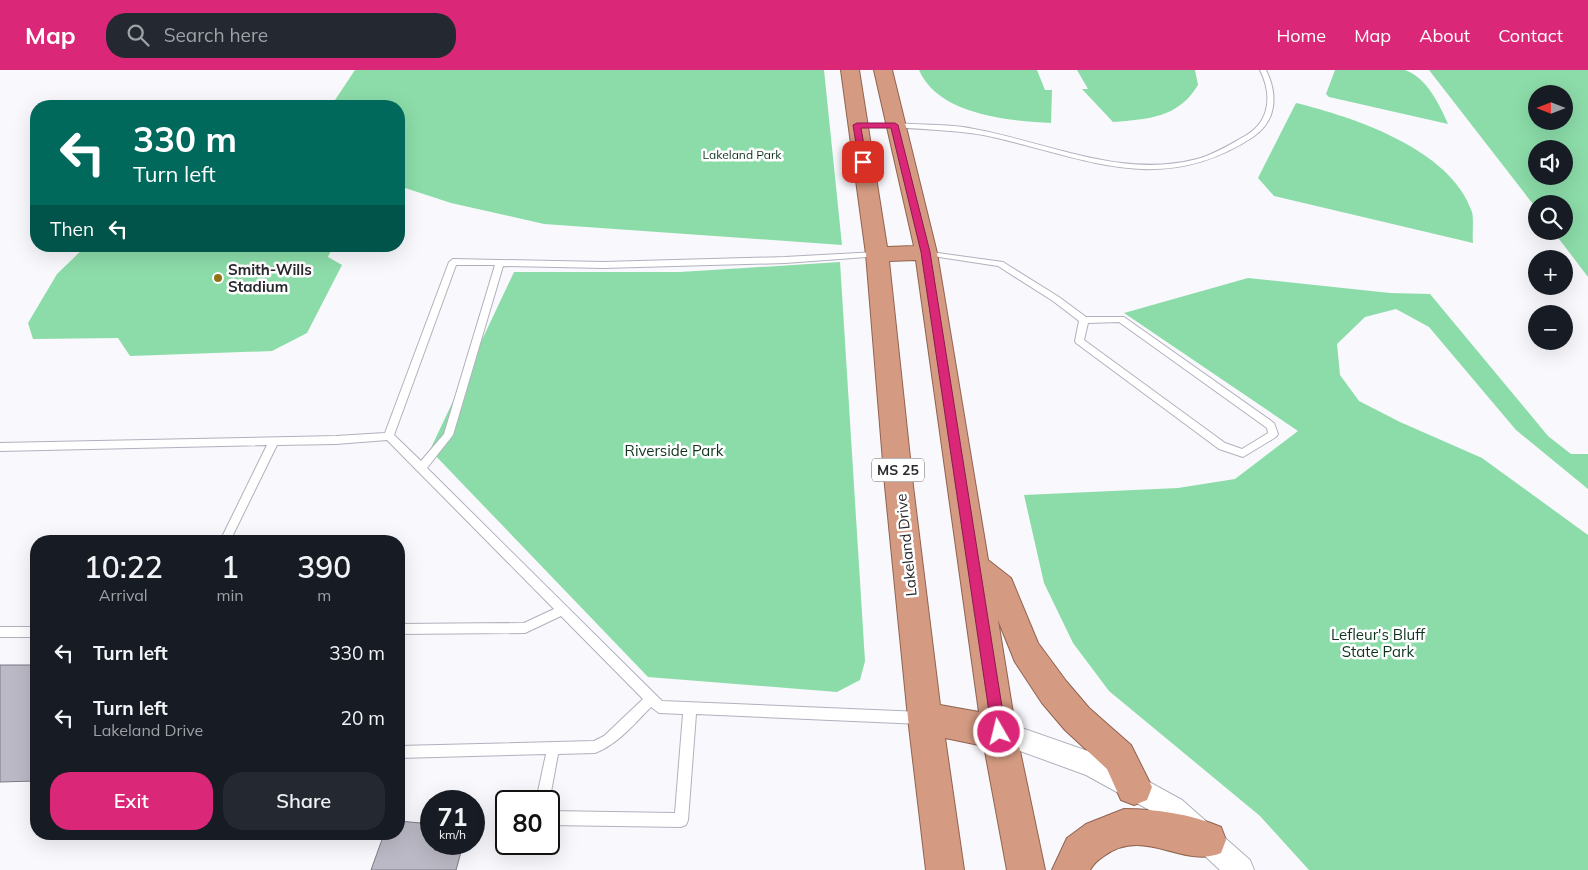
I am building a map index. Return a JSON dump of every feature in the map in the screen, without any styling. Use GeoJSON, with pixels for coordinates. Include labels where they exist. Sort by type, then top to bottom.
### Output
{"type":"FeatureCollection","features":[{"type":"Feature","properties":{"kind":"highway","name":"Lakeland Drive"},"geometry":{"type":"LineString","coordinates":[[850,70],[877,254],[899,486],[925,718],[945,870]]}},
{"type":"Feature","properties":{"kind":"highway"},"geometry":{"type":"LineString","coordinates":[[883,70],[926,252],[999,732],[1026,870]]}},
{"type":"Feature","properties":{"kind":"highway"},"geometry":{"type":"LineString","coordinates":[[857,125],[895,125]]}},
{"type":"Feature","properties":{"kind":"highway"},"geometry":{"type":"LineString","coordinates":[[877,254],[926,252]]}},
{"type":"Feature","properties":{"kind":"highway"},"geometry":{"type":"LineString","coordinates":[[975,567],[1000,587],[1026,652],[1054,692],[1077,719],[1119,757],[1134,787]]}},
{"type":"Feature","properties":{"kind":"highway"},"geometry":{"type":"LineString","coordinates":[[925,718],[999,732]]}},
{"type":"Feature","properties":{"kind":"highway"},"geometry":{"type":"LineString","coordinates":[[1071,870],[1080,851],[1099,837],[1124,827],[1149,827],[1208,840]]}},
{"type":"Feature","properties":{"kind":"street"},"geometry":{"type":"LineString","coordinates":[[999,732],[1094,765],[1173,809],[1240,870]]}},
{"type":"Feature","properties":{"kind":"lane"},"geometry":{"type":"LineString","coordinates":[[895,125],[963,130],[1114,166],[1146,169],[1195,162],[1226,150],[1260,130],[1273,99],[1271,83],[1263,70]]}},
{"type":"Feature","properties":{"kind":"lane"},"geometry":{"type":"LineString","coordinates":[[926,252],[1000,264],[1056,299],[1084,320],[1120,319],[1271,426],[1273,434],[1243,453],[1222,446],[1079,341],[1084,320]]}},
{"type":"Feature","properties":{"kind":"lane"},"geometry":{"type":"LineString","coordinates":[[389,436],[453,262],[603,265],[694,263],[877,254]]}},
{"type":"Feature","properties":{"kind":"lane"},"geometry":{"type":"LineString","coordinates":[[421,468],[448,435],[500,263]]}},
{"type":"Feature","properties":{"kind":"lane"},"geometry":{"type":"LineString","coordinates":[[0,447],[336,440],[389,436],[659,708],[925,718]]}},
{"type":"Feature","properties":{"kind":"lane"},"geometry":{"type":"LineString","coordinates":[[228,535],[274,441]]}},
{"type":"Feature","properties":{"kind":"lane"},"geometry":{"type":"LineString","coordinates":[[405,629],[525,628],[562,610]]}},
{"type":"Feature","properties":{"kind":"lane"},"geometry":{"type":"LineString","coordinates":[[0,632],[30,632]]}},
{"type":"Feature","properties":{"kind":"lane"},"geometry":{"type":"LineString","coordinates":[[405,752],[596,747],[621,729],[650,699]]}},
{"type":"Feature","properties":{"kind":"lane"},"geometry":{"type":"LineString","coordinates":[[560,818],[680,820],[690,709]]}},
{"type":"Feature","properties":{"kind":"lane"},"geometry":{"type":"LineString","coordinates":[[545,790],[553,749]]}},
{"type":"Feature","properties":{"kind":"green space","name":"Lakeland Park"},"geometry":{"type":"Polygon","coordinates":[[[355,70],[824,70],[842,245],[544,224],[451,203],[405,188],[405,100],[335,100],[355,70]]]}},
{"type":"Feature","properties":{"kind":"green space"},"geometry":{"type":"Polygon","coordinates":[[[919,70],[1037,70],[1045,90],[1052,90],[1051,123],[996,117],[958,106],[942,97],[928,85],[919,70]]]}},
{"type":"Feature","properties":{"kind":"green space"},"geometry":{"type":"Polygon","coordinates":[[[1077,70],[1195,70],[1198,85],[1181,104],[1162,115],[1139,120],[1113,122],[1082,89],[1088,89],[1077,70]]]}},
{"type":"Feature","properties":{"kind":"green space"},"geometry":{"type":"Polygon","coordinates":[[[1335,70],[1405,70],[1426,85],[1448,124],[1329,97],[1326,94],[1335,70]]]}},
{"type":"Feature","properties":{"kind":"green space"},"geometry":{"type":"Polygon","coordinates":[[[1429,70],[1588,70],[1588,277],[1573,257],[1573,250],[1567,250],[1560,240],[1573,240],[1573,195],[1528,195],[1528,198],[1429,70]]]}},
{"type":"Feature","properties":{"kind":"green space"},"geometry":{"type":"Polygon","coordinates":[[[1296,103],[1345,117],[1398,139],[1444,170],[1461,190],[1472,212],[1473,243],[1274,196],[1258,178],[1296,103]]]}},
{"type":"Feature","properties":{"kind":"green space","name":"Smith-Wills Stadium"},"geometry":{"type":"Polygon","coordinates":[[[80,252],[330,252],[328,257],[342,265],[307,333],[272,351],[130,356],[118,338],[33,339],[28,323],[57,274],[80,252]]]}},
{"type":"Feature","properties":{"kind":"green space","name":"Riverside Park"},"geometry":{"type":"Polygon","coordinates":[[[840,262],[865,661],[860,680],[837,692],[648,677],[430,450],[514,272],[680,272],[840,262]]]}},
{"type":"Feature","properties":{"kind":"green space","name":"Lefleur's Bluff State Park"},"geometry":{"type":"Polygon","coordinates":[[[1248,278],[1390,293],[1430,294],[1548,436],[1571,454],[1588,454],[1588,489],[1516,430],[1429,327],[1396,309],[1365,317],[1337,344],[1340,375],[1359,401],[1400,422],[1482,458],[1588,535],[1588,870],[1309,870],[1260,816],[1109,691],[1073,643],[1044,583],[1024,495],[1178,488],[1235,479],[1298,431],[1124,313],[1248,278]]]}},
{"type":"Feature","properties":{"kind":"building"},"geometry":{"type":"Polygon","coordinates":[[[0,665],[30,665],[30,781],[0,782],[0,665]]]}},
{"type":"Feature","properties":{"kind":"building"},"geometry":{"type":"Polygon","coordinates":[[[405,822],[420,823],[420,855],[460,855],[456,870],[371,870],[382,840],[405,840],[405,822]]]}},
{"type":"Feature","properties":{"kind":"place","name":"Smith-Wills Stadium"},"geometry":{"type":"Point","coordinates":[218,278]}},
{"type":"Feature","properties":{"kind":"route"},"geometry":{"type":"LineString","coordinates":[[863,162],[857,125],[895,125],[926,252],[999,732]]}}]}
